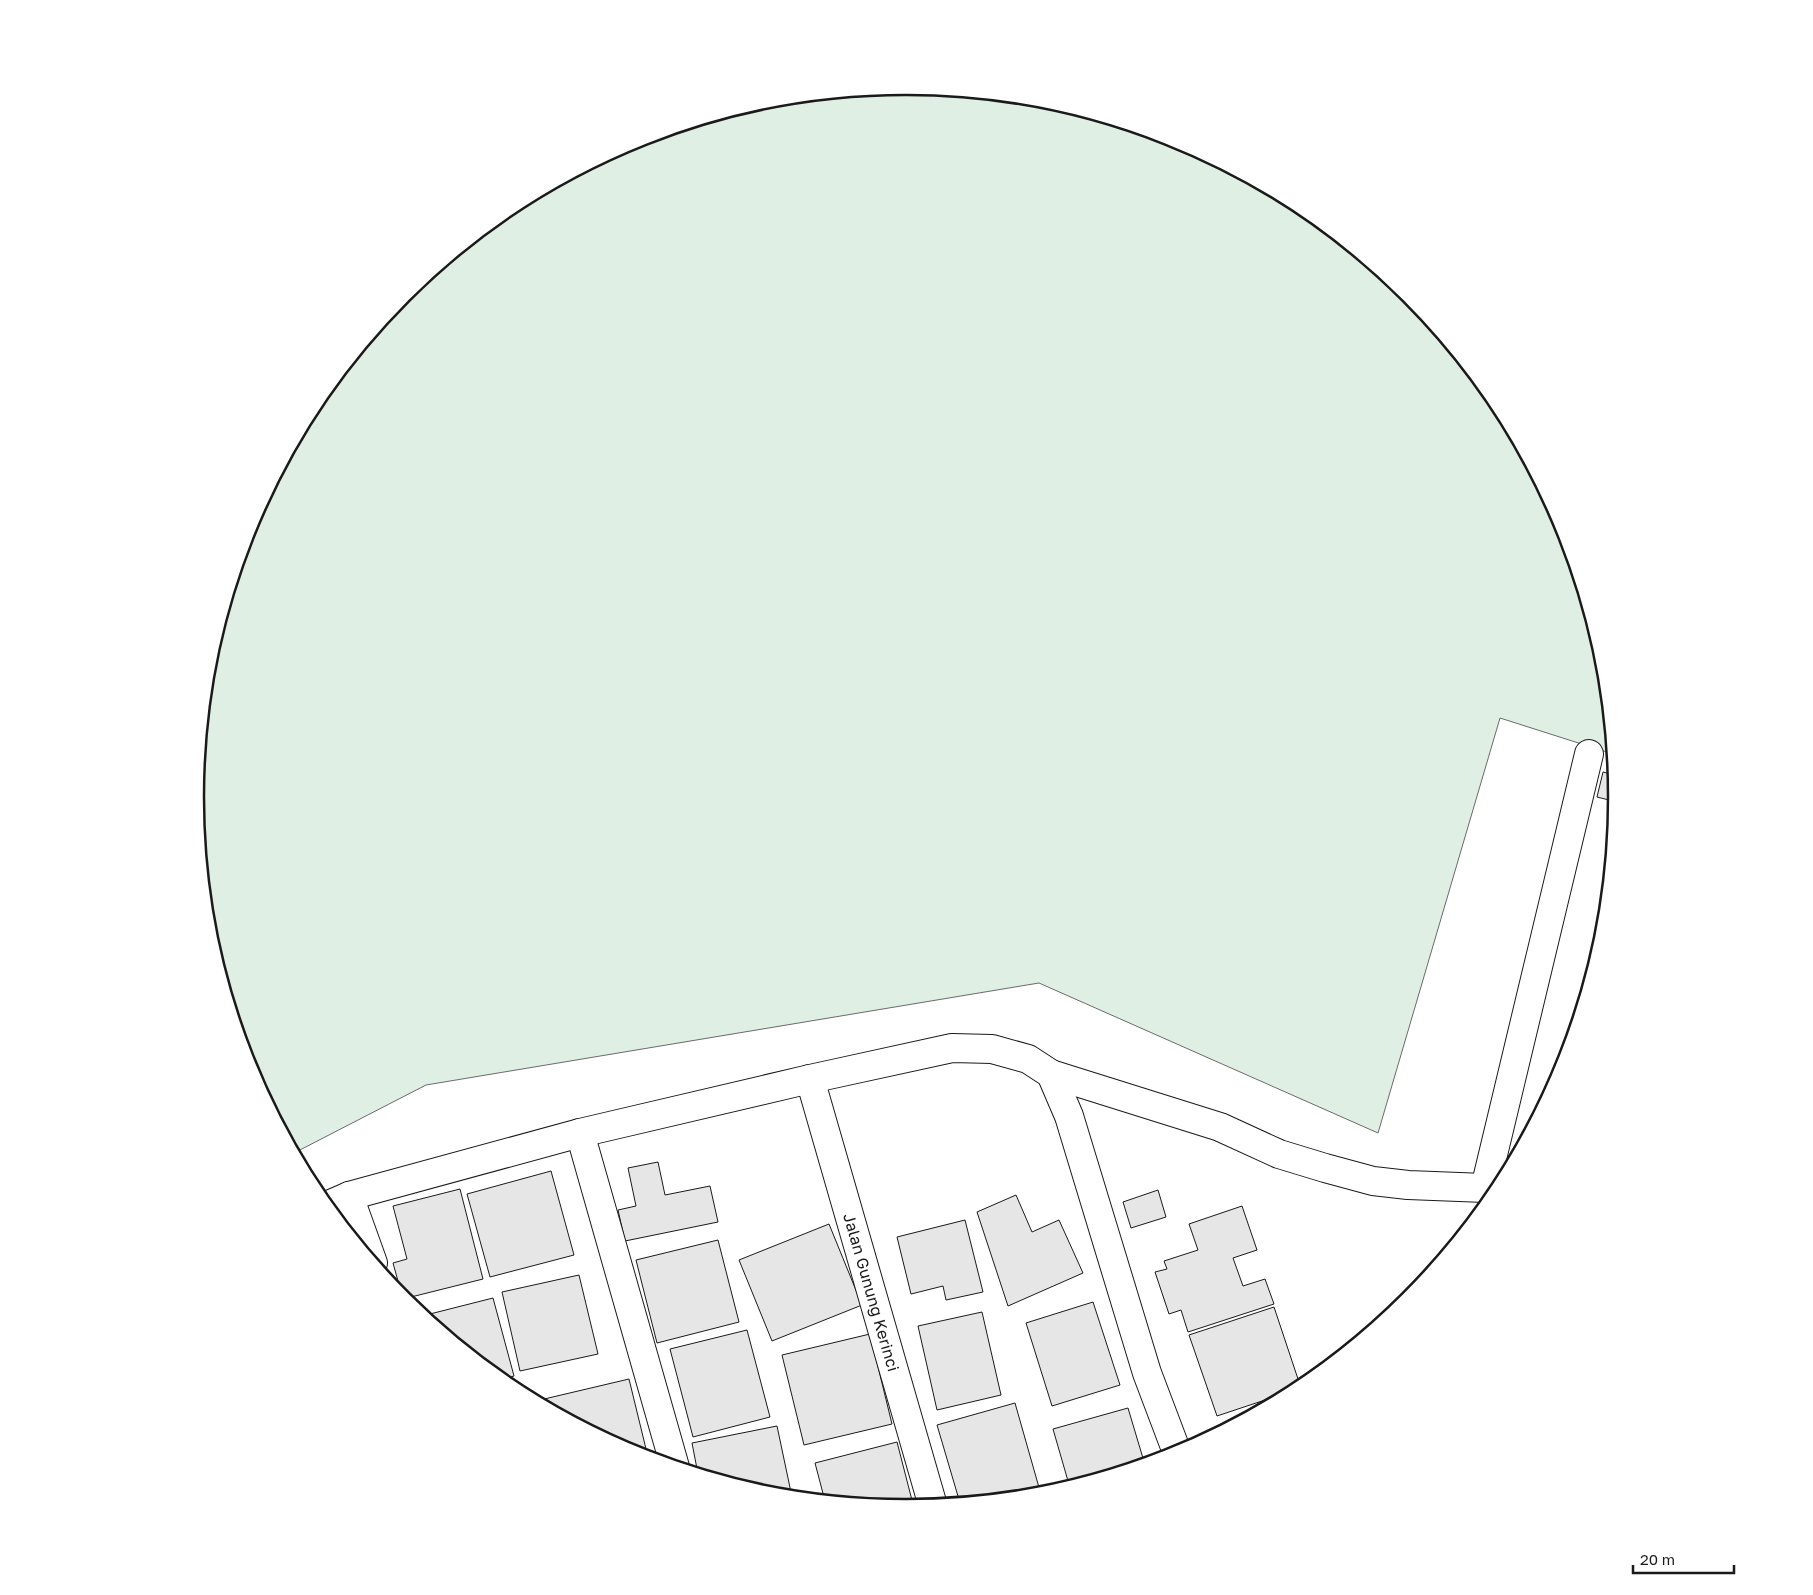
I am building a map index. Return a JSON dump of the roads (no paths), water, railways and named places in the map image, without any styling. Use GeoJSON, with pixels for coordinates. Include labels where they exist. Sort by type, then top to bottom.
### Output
{"type":"FeatureCollection","features":[{"type":"Feature","properties":{"kind":"street"},"geometry":{"type":"LineString","coordinates":[[1492,1186],[1589,754]]}},
{"type":"Feature","properties":{"kind":"street"},"geometry":{"type":"LineString","coordinates":[[358,1236],[338,1201],[580,1133],[952,1048],[992,1049],[1028,1060],[1051,1074],[1220,1127],[1279,1154],[1334,1171],[1373,1181],[1489,1191]]}},
{"type":"Feature","properties":{"kind":"street"},"geometry":{"type":"LineString","coordinates":[[1051,1074],[1069,1116],[1147,1373],[1175,1447]]}},
{"type":"Feature","properties":{"kind":"street","name":"Jalan Gunung Kerinci"},"geometry":{"type":"LineString","coordinates":[[810,1079],[931,1499]]}},
{"type":"Feature","properties":{"kind":"street"},"geometry":{"type":"LineString","coordinates":[[580,1133],[673,1460]]}}]}
